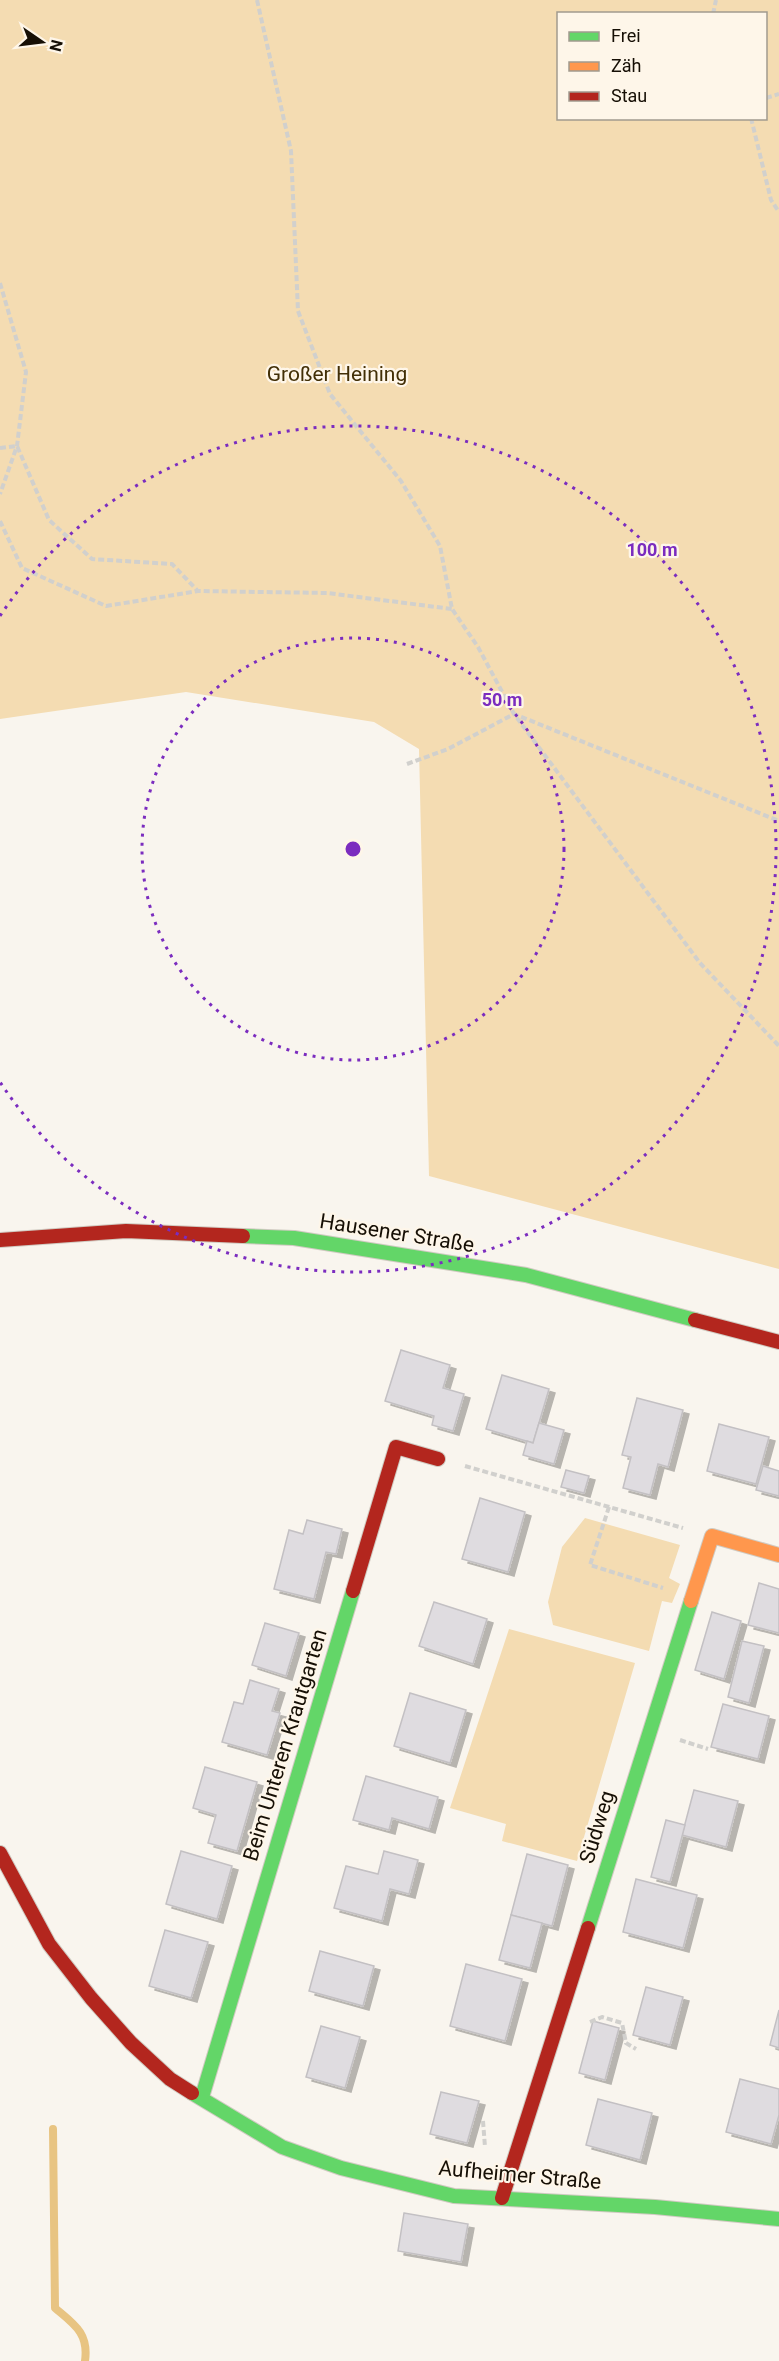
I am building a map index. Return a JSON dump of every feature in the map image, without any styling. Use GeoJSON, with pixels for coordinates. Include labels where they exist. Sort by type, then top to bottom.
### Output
{"type":"FeatureCollection","features":[{"type":"Feature","properties":{"kind":"street","name":"Hausener Straße"},"geometry":{"type":"LineString","coordinates":[[0,1240],[126,1231],[294,1238],[526,1275],[779,1342]]}},
{"type":"Feature","properties":{"kind":"street","name":"Beim Unteren Krautgarten"},"geometry":{"type":"LineString","coordinates":[[202,2097],[396,1447],[438,1459]]}},
{"type":"Feature","properties":{"kind":"street"},"geometry":{"type":"LineString","coordinates":[[712,1536],[779,1555]]}},
{"type":"Feature","properties":{"kind":"street","name":"Südweg"},"geometry":{"type":"LineString","coordinates":[[502,2198],[712,1536]]}},
{"type":"Feature","properties":{"kind":"street","name":"Aufheimer Straße"},"geometry":{"type":"LineString","coordinates":[[0,1853],[49,1944],[91,1998],[131,2043],[170,2079],[282,2147],[341,2168],[454,2196],[656,2206],[779,2219]]}},
{"type":"Feature","properties":{"kind":"path"},"geometry":{"type":"LineString","coordinates":[[257,0],[291,151],[298,311],[330,394],[401,481],[440,546],[452,609],[478,647],[514,714],[700,963],[779,1046]]}},
{"type":"Feature","properties":{"kind":"path"},"geometry":{"type":"LineString","coordinates":[[751,120],[771,200],[779,212]]}},
{"type":"Feature","properties":{"kind":"path"},"geometry":{"type":"LineString","coordinates":[[0,283],[26,372],[17,446],[0,494]]}},
{"type":"Feature","properties":{"kind":"path"},"geometry":{"type":"LineString","coordinates":[[0,296],[6,302]]}},
{"type":"Feature","properties":{"kind":"path"},"geometry":{"type":"LineString","coordinates":[[17,446],[49,520],[92,560],[172,564],[198,591]]}},
{"type":"Feature","properties":{"kind":"path"},"geometry":{"type":"LineString","coordinates":[[0,448],[17,446]]}},
{"type":"Feature","properties":{"kind":"path"},"geometry":{"type":"LineString","coordinates":[[0,521],[22,568],[106,606],[198,591],[327,593],[452,609]]}},
{"type":"Feature","properties":{"kind":"path"},"geometry":{"type":"LineString","coordinates":[[407,764],[448,749],[514,714],[779,821]]}},
{"type":"Feature","properties":{"kind":"path"},"geometry":{"type":"LineString","coordinates":[[438,1459],[712,1536]]}},
{"type":"Feature","properties":{"kind":"path"},"geometry":{"type":"LineString","coordinates":[[609,1507],[590,1565],[692,1596]]}},
{"type":"Feature","properties":{"kind":"path"},"geometry":{"type":"LineString","coordinates":[[559,2017],[588,2023],[602,2017],[622,2023],[626,2043],[636,2049]]}},
{"type":"Feature","properties":{"kind":"green space","name":"Großer Heining"},"geometry":{"type":"Polygon","coordinates":[[[0,0],[779,0],[779,1269],[429,1176],[419,749],[374,722],[186,692],[0,719],[0,0]]]}},
{"type":"Feature","properties":{"kind":"green space"},"geometry":{"type":"Polygon","coordinates":[[[585,1518],[680,1545],[669,1578],[680,1584],[672,1603],[662,1601],[649,1651],[553,1625],[548,1602],[562,1547],[585,1518]]]}},
{"type":"Feature","properties":{"kind":"green space"},"geometry":{"type":"Polygon","coordinates":[[[509,1629],[635,1663],[577,1861],[502,1841],[506,1824],[450,1808],[509,1629]]]}},
{"type":"Feature","properties":{"kind":"building"},"geometry":{"type":"Polygon","coordinates":[[[401,1350],[450,1365],[443,1388],[464,1394],[453,1431],[432,1425],[434,1416],[385,1401],[401,1350]]]}},
{"type":"Feature","properties":{"kind":"building"},"geometry":{"type":"Polygon","coordinates":[[[502,1375],[549,1389],[533,1443],[486,1429],[502,1375]]]}},
{"type":"Feature","properties":{"kind":"building"},"geometry":{"type":"Polygon","coordinates":[[[637,1398],[683,1410],[668,1467],[658,1464],[650,1495],[623,1488],[631,1457],[622,1455],[637,1398]]]}},
{"type":"Feature","properties":{"kind":"building"},"geometry":{"type":"Polygon","coordinates":[[[539,1423],[564,1430],[554,1464],[523,1455],[527,1441],[533,1443],[539,1423]]]}},
{"type":"Feature","properties":{"kind":"building"},"geometry":{"type":"Polygon","coordinates":[[[719,1424],[769,1437],[756,1484],[707,1471],[719,1424]]]}},
{"type":"Feature","properties":{"kind":"building"},"geometry":{"type":"Polygon","coordinates":[[[763,1466],[779,1471],[779,1496],[756,1490],[763,1466]]]}},
{"type":"Feature","properties":{"kind":"building"},"geometry":{"type":"Polygon","coordinates":[[[566,1470],[589,1476],[584,1493],[561,1487],[566,1470]]]}},
{"type":"Feature","properties":{"kind":"building"},"geometry":{"type":"Polygon","coordinates":[[[480,1498],[525,1512],[508,1572],[462,1559],[480,1498]]]}},
{"type":"Feature","properties":{"kind":"building"},"geometry":{"type":"Polygon","coordinates":[[[307,1520],[342,1529],[336,1554],[326,1552],[314,1599],[274,1589],[289,1530],[303,1534],[307,1520]]]}},
{"type":"Feature","properties":{"kind":"building"},"geometry":{"type":"Polygon","coordinates":[[[759,1583],[779,1589],[779,1633],[748,1625],[759,1583]]]}},
{"type":"Feature","properties":{"kind":"building"},"geometry":{"type":"Polygon","coordinates":[[[434,1602],[487,1619],[473,1664],[419,1646],[434,1602]]]}},
{"type":"Feature","properties":{"kind":"building"},"geometry":{"type":"Polygon","coordinates":[[[712,1612],[741,1621],[724,1679],[695,1670],[712,1612]]]}},
{"type":"Feature","properties":{"kind":"building"},"geometry":{"type":"Polygon","coordinates":[[[265,1623],[299,1633],[286,1676],[252,1665],[265,1623]]]}},
{"type":"Feature","properties":{"kind":"building"},"geometry":{"type":"Polygon","coordinates":[[[742,1641],[764,1646],[749,1703],[728,1697],[742,1641]]]}},
{"type":"Feature","properties":{"kind":"building"},"geometry":{"type":"Polygon","coordinates":[[[250,1680],[279,1689],[272,1711],[280,1713],[267,1755],[222,1742],[234,1702],[243,1704],[250,1680]]]}},
{"type":"Feature","properties":{"kind":"building"},"geometry":{"type":"Polygon","coordinates":[[[410,1693],[466,1710],[450,1763],[394,1746],[410,1693]]]}},
{"type":"Feature","properties":{"kind":"building"},"geometry":{"type":"Polygon","coordinates":[[[723,1704],[769,1716],[758,1759],[711,1747],[723,1704]]]}},
{"type":"Feature","properties":{"kind":"building"},"geometry":{"type":"Polygon","coordinates":[[[205,1767],[257,1782],[237,1851],[208,1843],[216,1815],[193,1808],[205,1767]]]}},
{"type":"Feature","properties":{"kind":"building"},"geometry":{"type":"Polygon","coordinates":[[[366,1776],[438,1797],[429,1829],[392,1818],[389,1830],[353,1820],[366,1776]]]}},
{"type":"Feature","properties":{"kind":"building"},"geometry":{"type":"Polygon","coordinates":[[[694,1790],[738,1801],[726,1847],[682,1835],[694,1790]]]}},
{"type":"Feature","properties":{"kind":"building"},"geometry":{"type":"Polygon","coordinates":[[[666,1820],[685,1825],[670,1882],[651,1877],[666,1820]]]}},
{"type":"Feature","properties":{"kind":"building"},"geometry":{"type":"Polygon","coordinates":[[[181,1851],[232,1866],[217,1919],[166,1904],[181,1851]]]}},
{"type":"Feature","properties":{"kind":"building"},"geometry":{"type":"Polygon","coordinates":[[[384,1851],[418,1860],[409,1894],[390,1889],[382,1921],[334,1908],[346,1866],[378,1874],[384,1851]]]}},
{"type":"Feature","properties":{"kind":"building"},"geometry":{"type":"Polygon","coordinates":[[[527,1854],[568,1865],[552,1926],[511,1915],[527,1854]]]}},
{"type":"Feature","properties":{"kind":"building"},"geometry":{"type":"Polygon","coordinates":[[[636,1879],[697,1895],[683,1948],[623,1932],[636,1879]]]}},
{"type":"Feature","properties":{"kind":"building"},"geometry":{"type":"Polygon","coordinates":[[[511,1915],[542,1923],[530,1968],[499,1960],[511,1915]]]}},
{"type":"Feature","properties":{"kind":"building"},"geometry":{"type":"Polygon","coordinates":[[[165,1930],[208,1942],[191,1998],[149,1986],[165,1930]]]}},
{"type":"Feature","properties":{"kind":"building"},"geometry":{"type":"Polygon","coordinates":[[[320,1951],[374,1966],[363,2006],[309,1991],[320,1951]]]}},
{"type":"Feature","properties":{"kind":"building"},"geometry":{"type":"Polygon","coordinates":[[[466,1964],[522,1979],[505,2041],[450,2026],[466,1964]]]}},
{"type":"Feature","properties":{"kind":"building"},"geometry":{"type":"Polygon","coordinates":[[[646,1987],[683,1997],[670,2045],[633,2035],[646,1987]]]}},
{"type":"Feature","properties":{"kind":"building"},"geometry":{"type":"Polygon","coordinates":[[[779,2010],[779,2048],[770,2045],[779,2010]]]}},
{"type":"Feature","properties":{"kind":"building"},"geometry":{"type":"Polygon","coordinates":[[[593,2021],[619,2028],[605,2080],[579,2073],[593,2021]]]}},
{"type":"Feature","properties":{"kind":"building"},"geometry":{"type":"Polygon","coordinates":[[[321,2026],[360,2037],[345,2088],[306,2077],[321,2026]]]}},
{"type":"Feature","properties":{"kind":"building"},"geometry":{"type":"Polygon","coordinates":[[[740,2079],[779,2089],[779,2115],[771,2144],[726,2132],[740,2079]]]}},
{"type":"Feature","properties":{"kind":"building"},"geometry":{"type":"Polygon","coordinates":[[[441,2092],[479,2101],[467,2143],[430,2134],[441,2092]]]}},
{"type":"Feature","properties":{"kind":"building"},"geometry":{"type":"Polygon","coordinates":[[[598,2099],[652,2113],[640,2160],[586,2145],[598,2099]]]}},
{"type":"Feature","properties":{"kind":"building"},"geometry":{"type":"Polygon","coordinates":[[[404,2213],[468,2224],[461,2262],[398,2251],[404,2213]]]}},
{"type":"Feature","properties":{"kind":"waterway"},"geometry":{"type":"LineString","coordinates":[[53,2129],[55,2308],[79,2330],[85,2343],[85,2361]]}},
{"type":"Feature","properties":{"kind":"traffic: fast"},"geometry":{"type":"LineString","coordinates":[[243,1236],[294,1238],[526,1275],[695,1320]]}},
{"type":"Feature","properties":{"kind":"traffic: fast"},"geometry":{"type":"LineString","coordinates":[[202,2097],[353,1591]]}},
{"type":"Feature","properties":{"kind":"traffic: fast"},"geometry":{"type":"LineString","coordinates":[[588,1928],[691,1601]]}},
{"type":"Feature","properties":{"kind":"traffic: fast"},"geometry":{"type":"LineString","coordinates":[[192,2093],[282,2147],[341,2168],[454,2196],[655,2207],[779,2219]]}},
{"type":"Feature","properties":{"kind":"traffic: slow"},"geometry":{"type":"LineString","coordinates":[[691,1601],[712,1536],[779,1555]]}},
{"type":"Feature","properties":{"kind":"traffic: jam"},"geometry":{"type":"LineString","coordinates":[[0,1240],[126,1231],[243,1236]]}},
{"type":"Feature","properties":{"kind":"traffic: jam"},"geometry":{"type":"LineString","coordinates":[[695,1320],[779,1342]]}},
{"type":"Feature","properties":{"kind":"traffic: jam"},"geometry":{"type":"LineString","coordinates":[[353,1591],[396,1447],[438,1459]]}},
{"type":"Feature","properties":{"kind":"traffic: jam"},"geometry":{"type":"LineString","coordinates":[[0,1853],[49,1944],[91,1998],[131,2043],[170,2079],[192,2093]]}},
{"type":"Feature","properties":{"kind":"traffic: jam"},"geometry":{"type":"LineString","coordinates":[[502,2198],[588,1928]]}}]}
